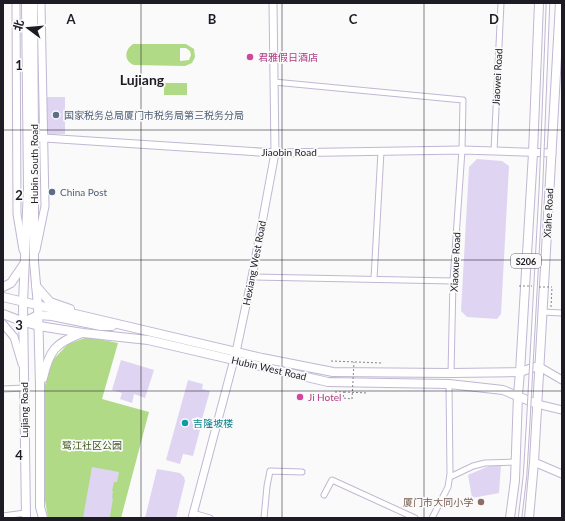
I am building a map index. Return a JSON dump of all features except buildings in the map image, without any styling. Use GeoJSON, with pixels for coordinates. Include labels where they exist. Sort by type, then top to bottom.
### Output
{"type":"FeatureCollection","features":[{"type":"Feature","properties":{"kind":"main road","name":"Hubin South Road"},"geometry":{"type":"LineString","coordinates":[[26,3],[34,262],[39,326]]}},
{"type":"Feature","properties":{"kind":"main road","name":"Hubin South Road"},"geometry":{"type":"LineString","coordinates":[[23,303],[31,137],[33,3]]}},
{"type":"Feature","properties":{"kind":"main road","name":"Xiahe Road"},"geometry":{"type":"LineString","coordinates":[[510,518],[515,480],[518,396],[533,153],[539,3]]}},
{"type":"Feature","properties":{"kind":"main road","name":"Xiahe Road"},"geometry":{"type":"LineString","coordinates":[[529,518],[534,462],[538,366],[561,21],[560,3]]}},
{"type":"Feature","properties":{"kind":"main road"},"geometry":{"type":"LineString","coordinates":[[3,287],[11,283],[25,263]]}},
{"type":"Feature","properties":{"kind":"main road"},"geometry":{"type":"LineString","coordinates":[[36,286],[50,302],[94,319]]}},
{"type":"Feature","properties":{"kind":"main road","name":"Hubin West Road"},"geometry":{"type":"LineString","coordinates":[[3,297],[23,303],[38,311],[94,319],[127,326],[328,382],[449,384],[503,390],[537,404]]}},
{"type":"Feature","properties":{"kind":"main road","name":"Lujiang Road"},"geometry":{"type":"LineString","coordinates":[[23,303],[25,516]]}},
{"type":"Feature","properties":{"kind":"main road"},"geometry":{"type":"LineString","coordinates":[[24,322],[38,311],[52,316],[101,326],[127,326]]}},
{"type":"Feature","properties":{"kind":"main road","name":"Hubin West Road"},"geometry":{"type":"LineString","coordinates":[[3,314],[39,326],[83,333],[148,340],[333,372],[520,372],[538,366]]}},
{"type":"Feature","properties":{"kind":"main road","name":"Lujiang Road"},"geometry":{"type":"LineString","coordinates":[[39,326],[40,507],[43,518]]}},
{"type":"Feature","properties":{"kind":"main road"},"geometry":{"type":"LineString","coordinates":[[40,387],[47,362],[56,346],[69,338],[83,333]]}},
{"type":"Feature","properties":{"kind":"street"},"geometry":{"type":"LineString","coordinates":[[16,3],[18,214],[25,263]]}},
{"type":"Feature","properties":{"kind":"street"},"geometry":{"type":"LineString","coordinates":[[34,262],[45,206],[41,3]]}},
{"type":"Feature","properties":{"kind":"street","name":"Hexiang West Road"},"geometry":{"type":"LineString","coordinates":[[193,516],[234,356],[252,277],[275,153],[273,3]]}},
{"type":"Feature","properties":{"kind":"street","name":"Jiaowei Road"},"geometry":{"type":"LineString","coordinates":[[494,151],[501,3]]}},
{"type":"Feature","properties":{"kind":"street","name":"Xiaoxue Road"},"geometry":{"type":"LineString","coordinates":[[274,82],[463,100],[462,150],[453,281],[451,373]]}},
{"type":"Feature","properties":{"kind":"street","name":"Jiaobin Road"},"geometry":{"type":"LineString","coordinates":[[31,137],[275,153],[462,150],[552,153]]}},
{"type":"Feature","properties":{"kind":"street"},"geometry":{"type":"LineString","coordinates":[[374,279],[381,151]]}},
{"type":"Feature","properties":{"kind":"street"},"geometry":{"type":"LineString","coordinates":[[252,277],[453,281]]}},
{"type":"Feature","properties":{"kind":"street"},"geometry":{"type":"LineString","coordinates":[[542,312],[562,313]]}},
{"type":"Feature","properties":{"kind":"street"},"geometry":{"type":"LineString","coordinates":[[3,324],[14,337],[24,369]]}},
{"type":"Feature","properties":{"kind":"street"},"geometry":{"type":"LineString","coordinates":[[538,366],[562,380]]}},
{"type":"Feature","properties":{"kind":"street"},"geometry":{"type":"LineString","coordinates":[[432,518],[448,487],[450,477],[449,384]]}},
{"type":"Feature","properties":{"kind":"street"},"geometry":{"type":"LineString","coordinates":[[3,389],[24,388]]}},
{"type":"Feature","properties":{"kind":"street"},"geometry":{"type":"LineString","coordinates":[[537,404],[562,410]]}},
{"type":"Feature","properties":{"kind":"street"},"geometry":{"type":"LineString","coordinates":[[450,477],[473,466],[485,463],[516,462]]}},
{"type":"Feature","properties":{"kind":"street"},"geometry":{"type":"LineString","coordinates":[[534,462],[562,474]]}},
{"type":"Feature","properties":{"kind":"street"},"geometry":{"type":"LineString","coordinates":[[264,518],[270,471],[302,472]]}},
{"type":"Feature","properties":{"kind":"street"},"geometry":{"type":"LineString","coordinates":[[324,495],[332,480],[415,518]]}},
{"type":"Feature","properties":{"kind":"street"},"geometry":{"type":"LineString","coordinates":[[3,516],[25,516]]}},
{"type":"Feature","properties":{"kind":"street"},"geometry":{"type":"LineString","coordinates":[[193,516],[210,518]]}},
{"type":"Feature","properties":{"kind":"lane"},"geometry":{"type":"LineString","coordinates":[[520,518],[525,476],[528,426],[541,186],[548,3]]}},
{"type":"Feature","properties":{"kind":"path"},"geometry":{"type":"LineString","coordinates":[[551,308],[552,287]]}},
{"type":"Feature","properties":{"kind":"path"},"geometry":{"type":"LineString","coordinates":[[331,361],[381,363]]}},
{"type":"Feature","properties":{"kind":"path"},"geometry":{"type":"LineString","coordinates":[[344,392],[343,398],[352,399],[354,362]]}},
{"type":"Feature","properties":{"kind":"path"},"geometry":{"type":"LineString","coordinates":[[335,392],[368,393]]}},
{"type":"Feature","properties":{"kind":"green space"},"geometry":{"type":"Polygon","coordinates":[[[133,44],[186,44],[194,49],[195,57],[192,63],[185,66],[134,65],[128,61],[126,55],[130,46],[133,44]],[[180,48],[180,61],[189,60],[191,55],[190,51],[186,48],[180,48]]]}},
{"type":"Feature","properties":{"kind":"green space"},"geometry":{"type":"Polygon","coordinates":[[[164,83],[187,83],[187,95],[164,95],[164,83]]]}},
{"type":"Feature","properties":{"kind":"green space","name":"鹭江社区公园"},"geometry":{"type":"Polygon","coordinates":[[[88,337],[118,343],[102,399],[149,412],[121,518],[48,518],[45,501],[45,385],[51,362],[68,344],[88,337]]]}},
{"type":"Feature","properties":{"kind":"place","name":"君雅假日酒店"},"geometry":{"type":"Point","coordinates":[250,57]}},
{"type":"Feature","properties":{"kind":"place","name":"国家税务总局厦门市税务局第三税务分局"},"geometry":{"type":"Point","coordinates":[56,115]}},
{"type":"Feature","properties":{"kind":"place","name":"China Post"},"geometry":{"type":"Point","coordinates":[52,192]}},
{"type":"Feature","properties":{"kind":"place","name":"Ji Hotel"},"geometry":{"type":"Point","coordinates":[300,397]}},
{"type":"Feature","properties":{"kind":"place","name":"吉隆坡楼"},"geometry":{"type":"Point","coordinates":[185,423]}},
{"type":"Feature","properties":{"kind":"place","name":"厦门市大同小学"},"geometry":{"type":"Point","coordinates":[481,502]}},
{"type":"Feature","properties":{"kind":"district","name":"Lujiang"},"geometry":{"type":"Point","coordinates":[142,79]}}]}
